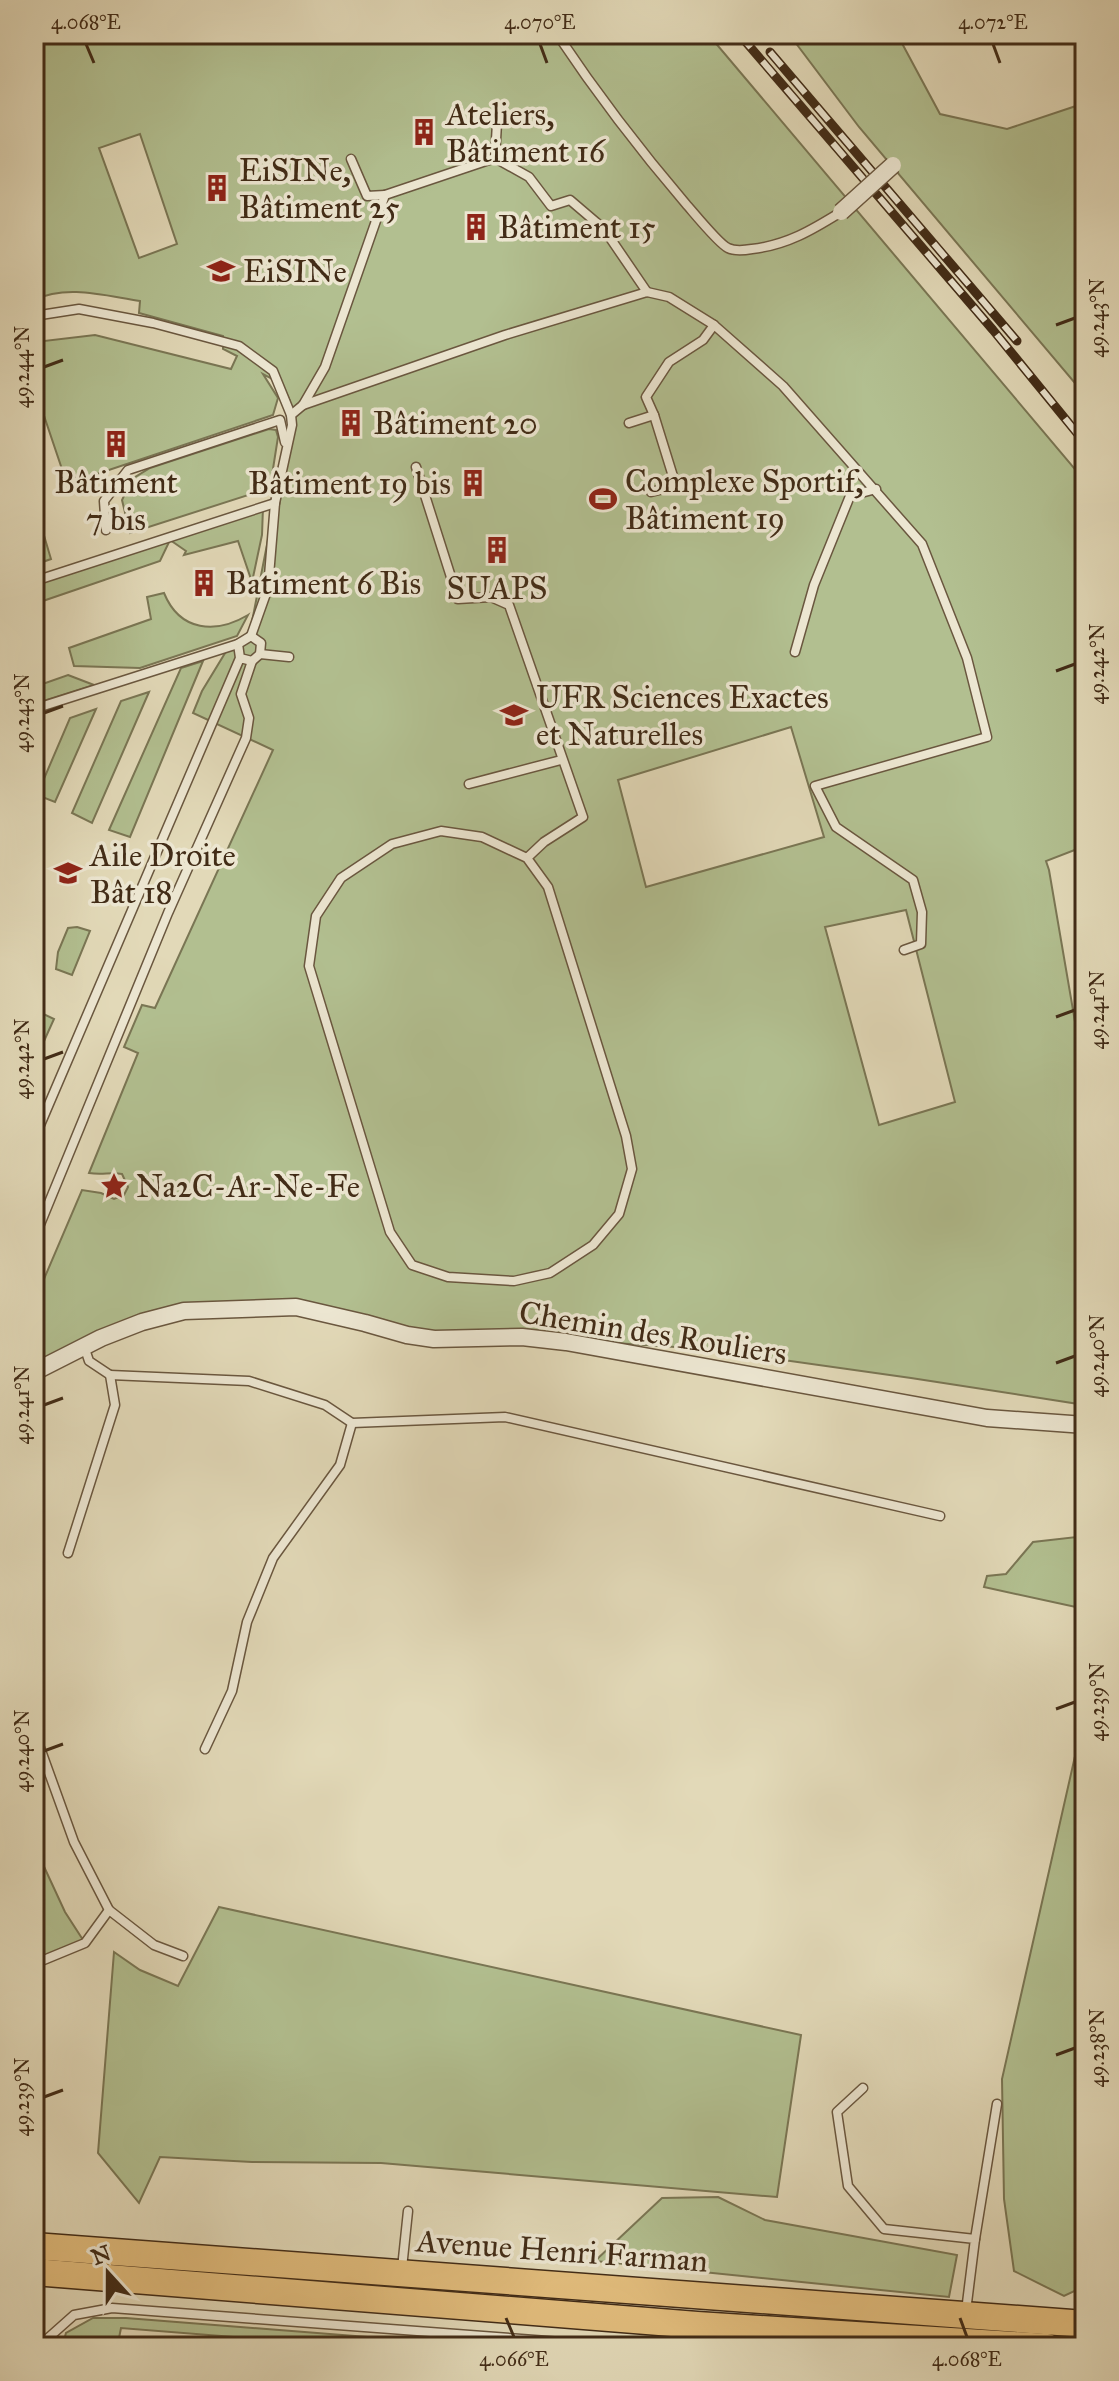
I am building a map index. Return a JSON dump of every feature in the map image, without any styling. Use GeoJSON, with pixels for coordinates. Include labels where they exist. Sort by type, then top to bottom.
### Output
{"type":"FeatureCollection","features":[{"type":"Feature","properties":{"kind":"main road","name":"Avenue Henri Farman"},"geometry":{"type":"LineString","coordinates":[[34,2246],[1085,2324]]}},
{"type":"Feature","properties":{"kind":"main road","name":"Avenue Henri Farman"},"geometry":{"type":"LineString","coordinates":[[34,2272],[730,2327],[1047,2347]]}},
{"type":"Feature","properties":{"kind":"street"},"geometry":{"type":"LineString","coordinates":[[841,212],[893,165]]}},
{"type":"Feature","properties":{"kind":"street","name":"Chemin des Rouliers"},"geometry":{"type":"LineString","coordinates":[[34,1372],[84,1345],[142,1322],[184,1311],[296,1307],[407,1335],[434,1339],[522,1337],[566,1342],[987,1418],[1085,1425]]}},
{"type":"Feature","properties":{"kind":"lane"},"geometry":{"type":"LineString","coordinates":[[557,34],[602,101],[648,160],[728,248],[766,248],[797,239],[841,212]]}},
{"type":"Feature","properties":{"kind":"lane"},"geometry":{"type":"LineString","coordinates":[[495,158],[498,105]]}},
{"type":"Feature","properties":{"kind":"lane"},"geometry":{"type":"LineString","coordinates":[[351,159],[367,196],[385,195],[495,158],[529,177],[551,206],[570,200],[604,229],[647,292]]}},
{"type":"Feature","properties":{"kind":"lane"},"geometry":{"type":"LineString","coordinates":[[291,415],[303,405],[325,367],[385,195]]}},
{"type":"Feature","properties":{"kind":"lane"},"geometry":{"type":"LineString","coordinates":[[303,405],[505,335],[647,292],[669,297],[714,325],[783,386],[922,544],[967,658],[987,737],[815,786],[836,827],[913,880],[922,912],[921,944],[904,950]]}},
{"type":"Feature","properties":{"kind":"lane"},"geometry":{"type":"LineString","coordinates":[[34,316],[79,309],[153,323],[239,346],[273,371],[292,425],[275,503],[268,588],[251,636],[238,644],[34,709]]}},
{"type":"Feature","properties":{"kind":"lane"},"geometry":{"type":"LineString","coordinates":[[651,492],[676,486],[646,397],[669,362],[703,340],[714,325]]}},
{"type":"Feature","properties":{"kind":"lane"},"geometry":{"type":"LineString","coordinates":[[629,423],[654,415]]}},
{"type":"Feature","properties":{"kind":"lane"},"geometry":{"type":"LineString","coordinates":[[106,530],[104,501],[128,470],[280,420],[286,447]]}},
{"type":"Feature","properties":{"kind":"lane"},"geometry":{"type":"LineString","coordinates":[[416,467],[458,599],[491,597],[509,605],[583,817],[544,842],[527,858]]}},
{"type":"Feature","properties":{"kind":"lane"},"geometry":{"type":"LineString","coordinates":[[795,652],[814,585],[850,496],[876,489]]}},
{"type":"Feature","properties":{"kind":"lane"},"geometry":{"type":"LineString","coordinates":[[41,579],[275,503]]}},
{"type":"Feature","properties":{"kind":"lane"},"geometry":{"type":"LineString","coordinates":[[34,1239],[168,913],[246,738],[249,718],[241,694],[252,661],[260,654],[261,643],[251,636]]}},
{"type":"Feature","properties":{"kind":"lane"},"geometry":{"type":"LineString","coordinates":[[34,1139],[240,658],[238,644]]}},
{"type":"Feature","properties":{"kind":"lane"},"geometry":{"type":"LineString","coordinates":[[260,654],[289,657]]}},
{"type":"Feature","properties":{"kind":"lane"},"geometry":{"type":"LineString","coordinates":[[240,658],[252,661]]}},
{"type":"Feature","properties":{"kind":"lane"},"geometry":{"type":"LineString","coordinates":[[469,784],[561,760]]}},
{"type":"Feature","properties":{"kind":"lane"},"geometry":{"type":"LineString","coordinates":[[441,831],[482,837],[527,858],[548,887],[626,1136],[632,1169],[619,1214],[593,1245],[550,1273],[514,1281],[448,1277],[412,1265],[390,1232],[309,966],[316,916],[341,878],[392,844],[441,831]]}},
{"type":"Feature","properties":{"kind":"lane"},"geometry":{"type":"LineString","coordinates":[[84,1345],[89,1361],[110,1375],[249,1381],[325,1405],[352,1423],[505,1417],[940,1516]]}},
{"type":"Feature","properties":{"kind":"lane"},"geometry":{"type":"LineString","coordinates":[[68,1553],[115,1405],[110,1375]]}},
{"type":"Feature","properties":{"kind":"lane"},"geometry":{"type":"LineString","coordinates":[[205,1749],[232,1691],[247,1622],[273,1558],[340,1465],[352,1423]]}},
{"type":"Feature","properties":{"kind":"lane"},"geometry":{"type":"LineString","coordinates":[[34,1731],[74,1842],[109,1910],[154,1945],[183,1956]]}},
{"type":"Feature","properties":{"kind":"lane"},"geometry":{"type":"LineString","coordinates":[[34,1964],[85,1943],[109,1910]]}},
{"type":"Feature","properties":{"kind":"lane"},"geometry":{"type":"LineString","coordinates":[[863,2088],[837,2112],[848,2186],[884,2229],[975,2239]]}},
{"type":"Feature","properties":{"kind":"lane"},"geometry":{"type":"LineString","coordinates":[[966,2316],[997,2104]]}},
{"type":"Feature","properties":{"kind":"lane"},"geometry":{"type":"LineString","coordinates":[[402,2273],[408,2211]]}},
{"type":"Feature","properties":{"kind":"lane"},"geometry":{"type":"LineString","coordinates":[[38,2347],[74,2315],[112,2308],[628,2347]]}},
{"type":"Feature","properties":{"kind":"lane"},"geometry":{"type":"LineString","coordinates":[[677,2347],[730,2327]]}},
{"type":"Feature","properties":{"kind":"green space","name":"UFR Sciences Exactes et Naturelles"},"geometry":{"type":"Polygon","coordinates":[[[34,34],[708,34],[1085,481],[1085,846],[1046,861],[1085,1080],[1085,1405],[706,1349],[522,1337],[434,1339],[295,1307],[142,1322],[34,1375],[34,1284],[41,1286],[82,1190],[114,1199],[124,1195],[128,1187],[122,1174],[89,1173],[138,1053],[124,1047],[142,1005],[155,1008],[273,750],[193,713],[202,691],[230,645],[248,642],[286,447],[290,401],[282,384],[263,374],[278,398],[273,415],[88,477],[65,478],[34,386],[34,336],[36,342],[95,335],[231,369],[237,356],[223,349],[223,336],[139,313],[140,301],[73,292],[34,300],[34,34]],[[140,134],[99,148],[139,258],[177,244],[140,134]],[[791,727],[618,780],[646,887],[824,837],[791,727]],[[906,910],[825,927],[879,1125],[955,1102],[906,910]]]}},
{"type":"Feature","properties":{"kind":"green space"},"geometry":{"type":"Polygon","coordinates":[[[789,34],[897,34],[940,114],[1007,129],[1085,103],[1085,395],[859,127],[789,34]]]}},
{"type":"Feature","properties":{"kind":"green space"},"geometry":{"type":"Polygon","coordinates":[[[269,429],[276,430],[278,437],[270,488],[130,533],[122,500],[132,479],[150,468],[269,429]]]}},
{"type":"Feature","properties":{"kind":"green space"},"geometry":{"type":"Polygon","coordinates":[[[263,507],[262,535],[252,582],[238,541],[184,555],[186,551],[170,540],[160,561],[34,604],[34,581],[263,507]]]}},
{"type":"Feature","properties":{"kind":"green space"},"geometry":{"type":"Polygon","coordinates":[[[37,512],[51,559],[34,565],[34,513],[37,512]]]}},
{"type":"Feature","properties":{"kind":"green space"},"geometry":{"type":"Polygon","coordinates":[[[164,593],[179,616],[200,626],[224,625],[248,615],[237,636],[140,668],[74,666],[69,648],[151,619],[147,597],[164,593]]]}},
{"type":"Feature","properties":{"kind":"green space"},"geometry":{"type":"Polygon","coordinates":[[[203,661],[130,837],[109,830],[181,668],[203,661]]]}},
{"type":"Feature","properties":{"kind":"green space"},"geometry":{"type":"Polygon","coordinates":[[[68,675],[94,685],[34,704],[34,687],[68,675]]]}},
{"type":"Feature","properties":{"kind":"green space"},"geometry":{"type":"Polygon","coordinates":[[[149,692],[92,823],[72,813],[121,701],[149,692]]]}},
{"type":"Feature","properties":{"kind":"green space"},"geometry":{"type":"Polygon","coordinates":[[[96,709],[55,802],[37,795],[70,718],[96,709]]]}},
{"type":"Feature","properties":{"kind":"green space"},"geometry":{"type":"Polygon","coordinates":[[[68,928],[90,931],[72,975],[56,969],[58,952],[68,928]]]}},
{"type":"Feature","properties":{"kind":"green space"},"geometry":{"type":"Polygon","coordinates":[[[37,1011],[54,1019],[35,1061],[34,1015],[37,1011]]]}},
{"type":"Feature","properties":{"kind":"green space"},"geometry":{"type":"Polygon","coordinates":[[[1085,1536],[1085,1609],[984,1587],[987,1576],[1006,1574],[1033,1542],[1085,1536]]]}},
{"type":"Feature","properties":{"kind":"green space"},"geometry":{"type":"Polygon","coordinates":[[[1085,1712],[1085,2286],[1064,2296],[1014,2271],[1004,2199],[1002,2079],[1085,1712]]]}},
{"type":"Feature","properties":{"kind":"green space"},"geometry":{"type":"Polygon","coordinates":[[[34,1845],[65,1912],[85,1943],[34,1964],[34,1845]]]}},
{"type":"Feature","properties":{"kind":"green space"},"geometry":{"type":"Polygon","coordinates":[[[219,1907],[801,2035],[777,2197],[381,2163],[252,2162],[160,2157],[139,2203],[98,2153],[114,1952],[140,1970],[178,1986],[219,1907]]]}},
{"type":"Feature","properties":{"kind":"green space"},"geometry":{"type":"Polygon","coordinates":[[[718,2197],[765,2220],[957,2255],[949,2297],[595,2261],[662,2198],[718,2197]]]}},
{"type":"Feature","properties":{"kind":"green space"},"geometry":{"type":"Polygon","coordinates":[[[93,2318],[494,2347],[360,2347],[121,2328],[119,2338],[104,2340],[91,2347],[62,2347],[66,2333],[93,2318]]]}},
{"type":"Feature","properties":{"kind":"railway"},"geometry":{"type":"LineString","coordinates":[[739,34],[993,330],[1085,443]]}},
{"type":"Feature","properties":{"kind":"railway"},"geometry":{"type":"LineString","coordinates":[[770,52],[1017,341]]}},
{"type":"Feature","properties":{"kind":"place","name":"Ateliers, Bâtiment 16"},"geometry":{"type":"Point","coordinates":[424,132]}},
{"type":"Feature","properties":{"kind":"place","name":"EiSINe, Bâtiment 25"},"geometry":{"type":"Point","coordinates":[217,188]}},
{"type":"Feature","properties":{"kind":"place","name":"Bâtiment 15"},"geometry":{"type":"Point","coordinates":[476,227]}},
{"type":"Feature","properties":{"kind":"place","name":"EiSINe"},"geometry":{"type":"Point","coordinates":[221,271]}},
{"type":"Feature","properties":{"kind":"place","name":"Bâtiment 20"},"geometry":{"type":"Point","coordinates":[351,423]}},
{"type":"Feature","properties":{"kind":"place","name":"Bâtiment 7 bis"},"geometry":{"type":"Point","coordinates":[116,444]}},
{"type":"Feature","properties":{"kind":"place","name":"Bâtiment 19 bis"},"geometry":{"type":"Point","coordinates":[473,483]}},
{"type":"Feature","properties":{"kind":"place","name":"Complexe Sportif, Bâtiment 19"},"geometry":{"type":"Point","coordinates":[603,499]}},
{"type":"Feature","properties":{"kind":"place","name":"SUAPS"},"geometry":{"type":"Point","coordinates":[497,550]}},
{"type":"Feature","properties":{"kind":"place","name":"Batiment 6 Bis"},"geometry":{"type":"Point","coordinates":[204,583]}},
{"type":"Feature","properties":{"kind":"place","name":"UFR Sciences Exactes et Naturelles"},"geometry":{"type":"Point","coordinates":[514,715]}},
{"type":"Feature","properties":{"kind":"place","name":"Aile Droite Bât 18"},"geometry":{"type":"Point","coordinates":[68,873]}},
{"type":"Feature","properties":{"kind":"place","name":"Na2C-Ar-Ne-Fe"},"geometry":{"type":"Point","coordinates":[114,1186]}}]}
